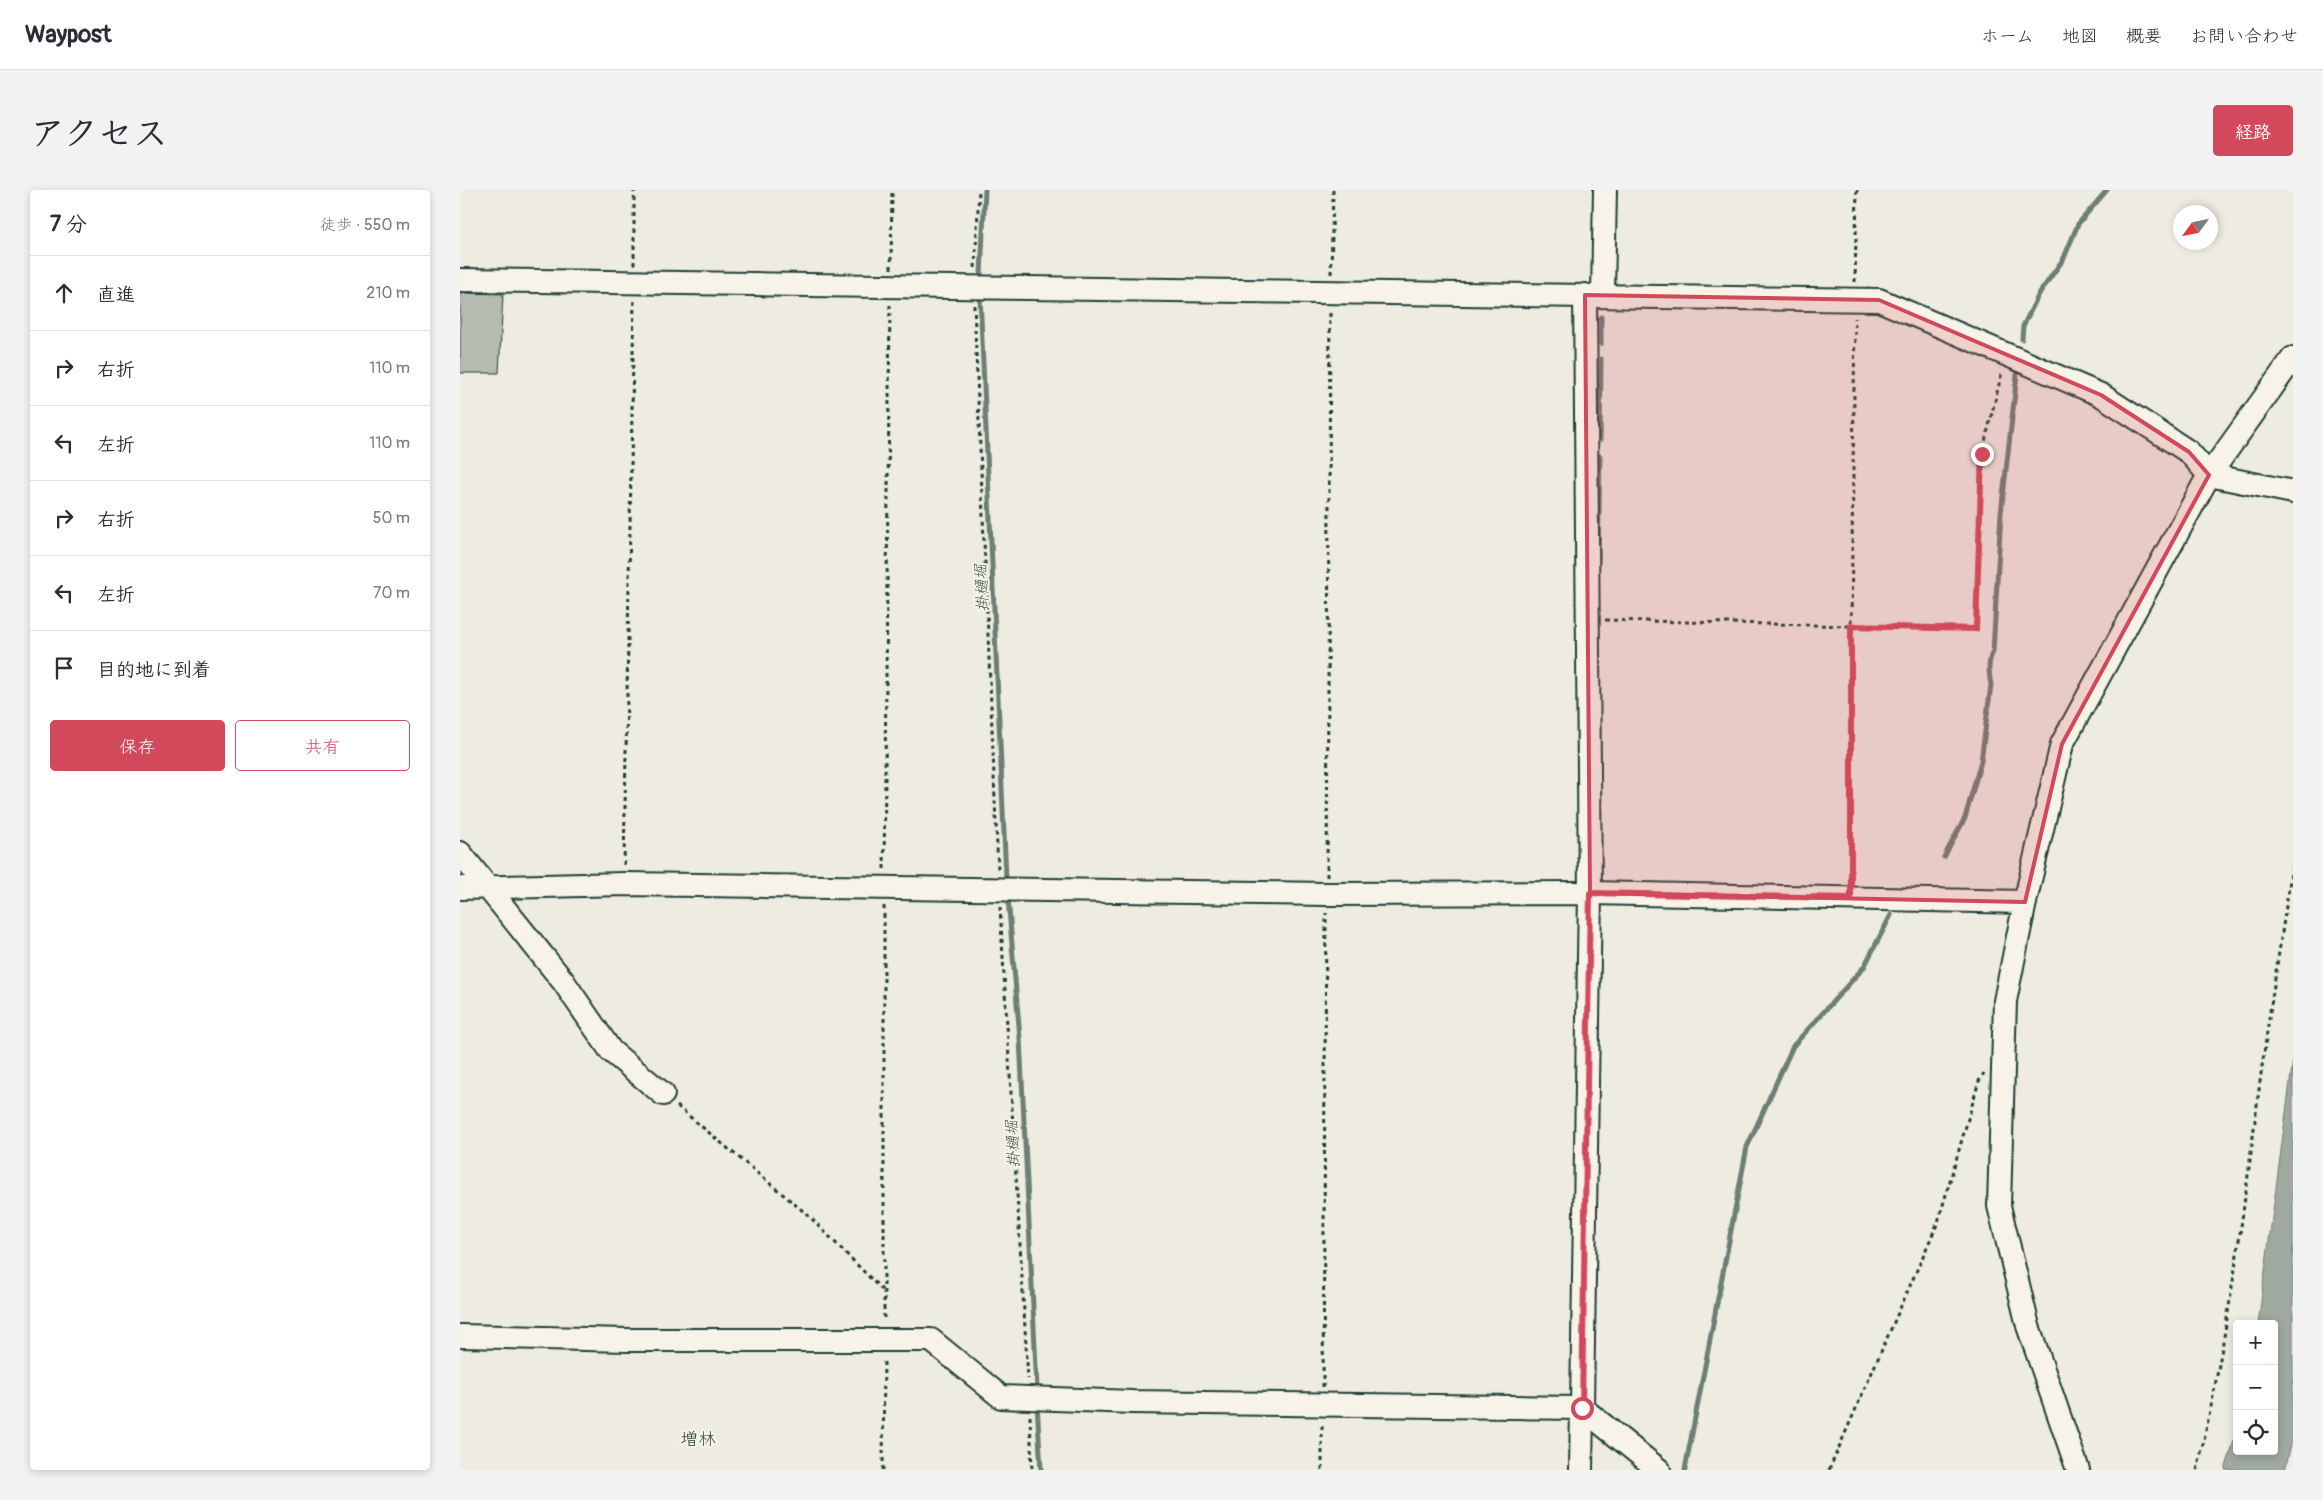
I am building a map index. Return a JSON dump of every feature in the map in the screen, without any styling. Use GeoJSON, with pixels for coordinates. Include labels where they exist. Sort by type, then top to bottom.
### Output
{"type":"FeatureCollection","features":[{"type":"Feature","properties":{"kind":"street"},"geometry":{"type":"LineString","coordinates":[[1581,1470],[1590,893],[1587,620],[1594,295],[1604,190]]}},
{"type":"Feature","properties":{"kind":"street"},"geometry":{"type":"LineString","coordinates":[[460,280],[634,284],[1879,300],[2102,395],[2189,452],[2209,474],[2293,492]]}},
{"type":"Feature","properties":{"kind":"street"},"geometry":{"type":"LineString","coordinates":[[2078,1470],[2028,1326],[1999,1206],[2005,1001],[2025,902],[2062,744],[2209,474],[2293,358]]}},
{"type":"Feature","properties":{"kind":"street"},"geometry":{"type":"LineString","coordinates":[[460,853],[562,982],[612,1051],[663,1094]]}},
{"type":"Feature","properties":{"kind":"street"},"geometry":{"type":"LineString","coordinates":[[460,888],[624,884],[884,886],[1326,894],[1590,893],[2025,902]]}},
{"type":"Feature","properties":{"kind":"street"},"geometry":{"type":"LineString","coordinates":[[460,1336],[627,1340],[884,1338],[931,1340],[1001,1397],[1582,1408],[1659,1470]]}},
{"type":"Feature","properties":{"kind":"path"},"geometry":{"type":"LineString","coordinates":[[624,884],[634,190]]}},
{"type":"Feature","properties":{"kind":"path"},"geometry":{"type":"LineString","coordinates":[[882,1470],[884,1338],[884,886],[892,190]]}},
{"type":"Feature","properties":{"kind":"path"},"geometry":{"type":"LineString","coordinates":[[979,190],[979,288]]}},
{"type":"Feature","properties":{"kind":"path"},"geometry":{"type":"LineString","coordinates":[[1322,1470],[1330,292],[1333,190]]}},
{"type":"Feature","properties":{"kind":"path"},"geometry":{"type":"LineString","coordinates":[[1851,898],[1851,626],[1857,190]]}},
{"type":"Feature","properties":{"kind":"path"},"geometry":{"type":"LineString","coordinates":[[1587,620],[1976,629],[1982,454],[2006,354]]}},
{"type":"Feature","properties":{"kind":"path"},"geometry":{"type":"LineString","coordinates":[[2197,1470],[2215,1394],[2236,1271],[2268,1026],[2293,861]]}},
{"type":"Feature","properties":{"kind":"path"},"geometry":{"type":"LineString","coordinates":[[1829,1470],[1938,1222],[1979,1081],[1990,1064]]}},
{"type":"Feature","properties":{"kind":"path"},"geometry":{"type":"LineString","coordinates":[[663,1094],[809,1216],[884,1292]]}},
{"type":"Feature","properties":{"kind":"highlighted area"},"geometry":{"type":"Polygon","coordinates":[[[1585,295],[1879,300],[2101,395],[2189,452],[2209,475],[2062,744],[2025,902],[1590,893],[1585,295]]]}},
{"type":"Feature","properties":{"kind":"shaded area"},"geometry":{"type":"Polygon","coordinates":[[[2293,1059],[2293,1436],[2285,1470],[2225,1470],[2233,1444],[2233,1455],[2278,1455],[2278,1320],[2259,1320],[2293,1059]]]}},
{"type":"Feature","properties":{"kind":"building"},"geometry":{"type":"Polygon","coordinates":[[[460,293],[503,294],[499,373],[460,373],[460,293]]]}},
{"type":"Feature","properties":{"kind":"waterway","name":"掛樋堀"},"geometry":{"type":"LineString","coordinates":[[981,275],[985,190]]}},
{"type":"Feature","properties":{"kind":"waterway"},"geometry":{"type":"LineString","coordinates":[[2022,339],[2023,326],[2039,294],[2064,258],[2078,224],[2107,190]]}},
{"type":"Feature","properties":{"kind":"waterway","name":"掛樋堀"},"geometry":{"type":"LineString","coordinates":[[980,296],[1006,878]]}},
{"type":"Feature","properties":{"kind":"waterway"},"geometry":{"type":"LineString","coordinates":[[1601,317],[1601,344]]}},
{"type":"Feature","properties":{"kind":"waterway"},"geometry":{"type":"LineString","coordinates":[[1600,440],[1601,359]]}},
{"type":"Feature","properties":{"kind":"waterway"},"geometry":{"type":"LineString","coordinates":[[1944,857],[1965,818],[1981,761],[1991,685],[1989,664],[1993,652],[2001,513],[2017,375]]}},
{"type":"Feature","properties":{"kind":"waterway"},"geometry":{"type":"LineString","coordinates":[[1598,562],[1600,456]]}},
{"type":"Feature","properties":{"kind":"waterway","name":"掛樋堀"},"geometry":{"type":"LineString","coordinates":[[1008,898],[1020,1038],[1037,1389]]}},
{"type":"Feature","properties":{"kind":"waterway"},"geometry":{"type":"LineString","coordinates":[[1685,1470],[1747,1147],[1793,1046],[1864,967],[1891,915]]}},
{"type":"Feature","properties":{"kind":"waterway","name":"掛樋堀"},"geometry":{"type":"LineString","coordinates":[[1037,1404],[1041,1470]]}},
{"type":"Feature","properties":{"kind":"district","name":"増林"},"geometry":{"type":"Point","coordinates":[698,1439]}},
{"type":"Feature","properties":{"kind":"route"},"geometry":{"type":"LineString","coordinates":[[1582,1408],[1590,893],[1851,898],[1851,626],[1976,629],[1982,454]]}}]}
